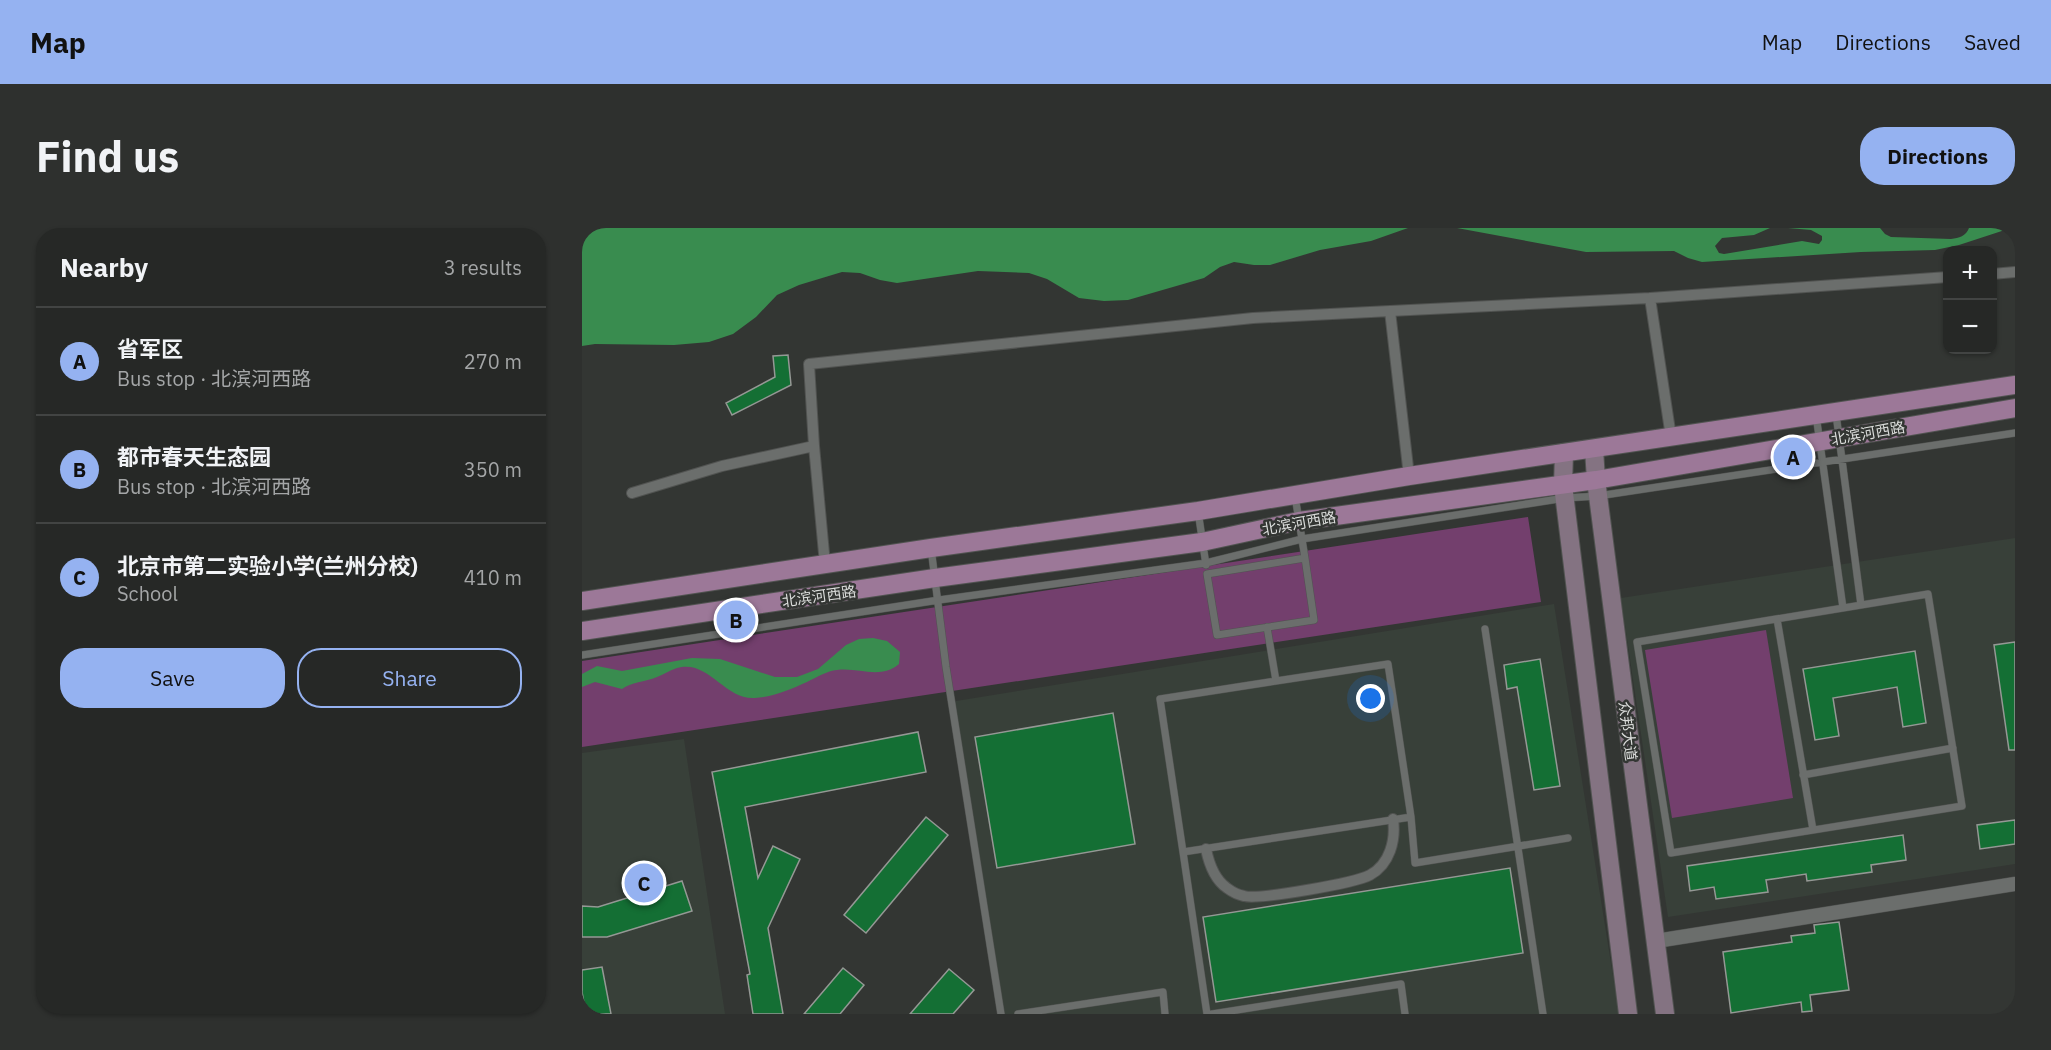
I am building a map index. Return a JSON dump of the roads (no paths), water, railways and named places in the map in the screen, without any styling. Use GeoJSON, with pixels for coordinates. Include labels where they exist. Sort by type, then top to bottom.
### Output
{"type":"FeatureCollection","features":[{"type":"Feature","properties":{"kind":"main road","name":"北滨河西路"},"geometry":{"type":"LineString","coordinates":[[582,601],[931,548],[1198,511],[1409,476],[2015,385]]}},
{"type":"Feature","properties":{"kind":"main road","name":"北滨河西路"},"geometry":{"type":"LineString","coordinates":[[582,631],[935,578],[1597,488],[1840,438],[2015,408]]}},
{"type":"Feature","properties":{"kind":"main road","name":"众邦大道"},"geometry":{"type":"LineString","coordinates":[[1594,449],[1597,488],[1665,1014]]}},
{"type":"Feature","properties":{"kind":"main road"},"geometry":{"type":"LineString","coordinates":[[1564,453],[1564,491],[1628,1014]]}},
{"type":"Feature","properties":{"kind":"street"},"geometry":{"type":"LineString","coordinates":[[1997,274],[2015,272]]}},
{"type":"Feature","properties":{"kind":"street"},"geometry":{"type":"LineString","coordinates":[[825,564],[809,364],[1253,318],[1650,298],[1943,277]]}},
{"type":"Feature","properties":{"kind":"street"},"geometry":{"type":"LineString","coordinates":[[1650,298],[1671,437]]}},
{"type":"Feature","properties":{"kind":"street"},"geometry":{"type":"LineString","coordinates":[[1390,311],[1409,476]]}},
{"type":"Feature","properties":{"kind":"street"},"geometry":{"type":"LineString","coordinates":[[632,493],[722,466],[814,446]]}},
{"type":"Feature","properties":{"kind":"street"},"geometry":{"type":"LineString","coordinates":[[1206,849],[1214,875],[1227,889],[1245,897],[1267,896],[1353,881],[1371,875],[1385,862],[1393,844],[1393,819]]}},
{"type":"Feature","properties":{"kind":"street"},"geometry":{"type":"LineString","coordinates":[[1656,941],[2015,884]]}},
{"type":"Feature","properties":{"kind":"lane"},"geometry":{"type":"LineString","coordinates":[[1836,412],[1861,605]]}},
{"type":"Feature","properties":{"kind":"lane"},"geometry":{"type":"LineString","coordinates":[[1816,415],[1843,608]]}},
{"type":"Feature","properties":{"kind":"lane"},"geometry":{"type":"LineString","coordinates":[[1597,488],[1823,461],[2015,433]]}},
{"type":"Feature","properties":{"kind":"lane"},"geometry":{"type":"LineString","coordinates":[[1198,511],[1217,635],[1314,620],[1295,496]]}},
{"type":"Feature","properties":{"kind":"lane"},"geometry":{"type":"LineString","coordinates":[[582,655],[939,600],[1206,563],[1300,530]]}},
{"type":"Feature","properties":{"kind":"lane"},"geometry":{"type":"LineString","coordinates":[[931,548],[946,667],[1001,1014]]}},
{"type":"Feature","properties":{"kind":"lane"},"geometry":{"type":"LineString","coordinates":[[1208,574],[1305,558]]}},
{"type":"Feature","properties":{"kind":"lane"},"geometry":{"type":"LineString","coordinates":[[1928,594],[1962,806],[1671,853],[1637,642],[1861,605],[1928,594]]}},
{"type":"Feature","properties":{"kind":"lane"},"geometry":{"type":"LineString","coordinates":[[1777,619],[1813,830]]}},
{"type":"Feature","properties":{"kind":"lane"},"geometry":{"type":"LineString","coordinates":[[1267,627],[1276,681]]}},
{"type":"Feature","properties":{"kind":"lane"},"geometry":{"type":"LineString","coordinates":[[1485,629],[1543,1014]]}},
{"type":"Feature","properties":{"kind":"lane"},"geometry":{"type":"LineString","coordinates":[[1207,1014],[1160,699],[1388,664],[1411,817],[1415,863],[1568,837]]}},
{"type":"Feature","properties":{"kind":"lane"},"geometry":{"type":"LineString","coordinates":[[1803,775],[1953,748]]}},
{"type":"Feature","properties":{"kind":"lane"},"geometry":{"type":"LineString","coordinates":[[1183,852],[1411,817]]}},
{"type":"Feature","properties":{"kind":"lane"},"geometry":{"type":"LineString","coordinates":[[1212,1014],[1401,984],[1405,1014]]}},
{"type":"Feature","properties":{"kind":"lane"},"geometry":{"type":"LineString","coordinates":[[1018,1014],[1163,992],[1165,1014]]}},
{"type":"Feature","properties":{"kind":"place","name":"省军区"},"geometry":{"type":"Point","coordinates":[1793,457]}},
{"type":"Feature","properties":{"kind":"place","name":"都市春天生态园"},"geometry":{"type":"Point","coordinates":[736,620]}},
{"type":"Feature","properties":{"kind":"place","name":"北京市第二实验小学(兰州分校)"},"geometry":{"type":"Point","coordinates":[644,883]}}]}
